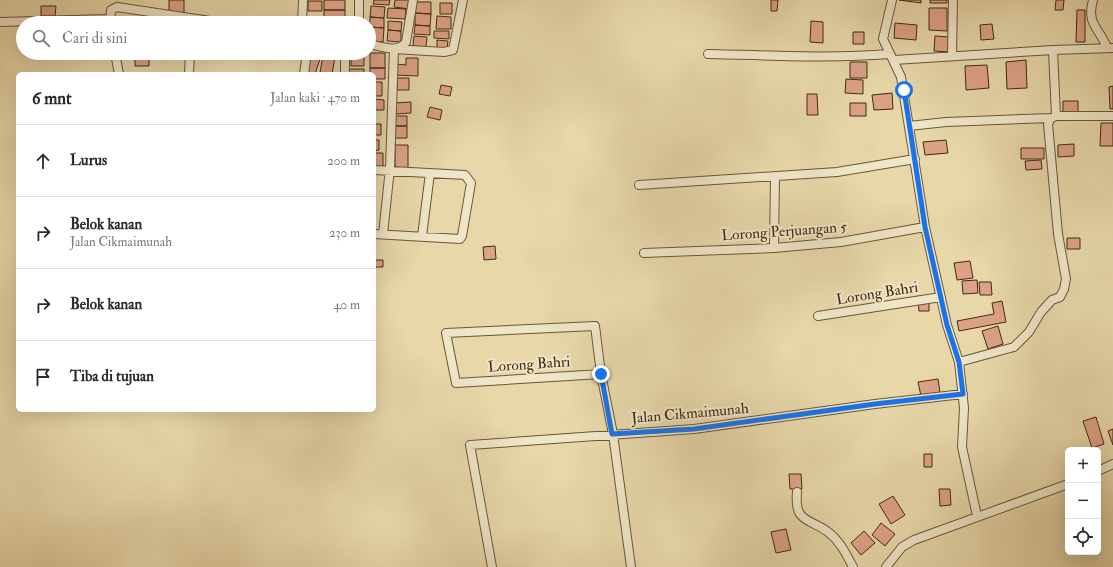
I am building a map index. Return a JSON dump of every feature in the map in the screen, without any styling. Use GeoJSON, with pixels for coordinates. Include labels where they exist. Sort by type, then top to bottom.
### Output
{"type":"FeatureCollection","features":[{"type":"Feature","properties":{"kind":"street"},"geometry":{"type":"LineString","coordinates":[[302,16],[303,0]]}},
{"type":"Feature","properties":{"kind":"street"},"geometry":{"type":"LineString","coordinates":[[359,0],[359,16]]}},
{"type":"Feature","properties":{"kind":"street"},"geometry":{"type":"LineString","coordinates":[[394,49],[404,46],[406,42],[413,0]]}},
{"type":"Feature","properties":{"kind":"street"},"geometry":{"type":"LineString","coordinates":[[376,45],[394,49],[444,52],[453,50],[463,0]]}},
{"type":"Feature","properties":{"kind":"street"},"geometry":{"type":"LineString","coordinates":[[952,0],[952,56]]}},
{"type":"Feature","properties":{"kind":"street"},"geometry":{"type":"LineString","coordinates":[[1093,0],[1090,9],[1091,21],[1110,48]]}},
{"type":"Feature","properties":{"kind":"street"},"geometry":{"type":"LineString","coordinates":[[891,3],[883,39],[902,77],[925,227],[941,297],[959,362],[963,394],[962,447],[977,516]]}},
{"type":"Feature","properties":{"kind":"street"},"geometry":{"type":"LineString","coordinates":[[110,16],[111,10],[117,8],[163,16]]}},
{"type":"Feature","properties":{"kind":"street"},"geometry":{"type":"LineString","coordinates":[[0,22],[16,22]]}},
{"type":"Feature","properties":{"kind":"street"},"geometry":{"type":"LineString","coordinates":[[708,54],[817,57],[892,57],[952,56],[1110,48]]}},
{"type":"Feature","properties":{"kind":"street"},"geometry":{"type":"LineString","coordinates":[[376,170],[390,171],[465,175],[470,181],[470,197],[462,236],[460,239],[378,234],[390,171],[394,49]]}},
{"type":"Feature","properties":{"kind":"street"},"geometry":{"type":"LineString","coordinates":[[959,362],[1014,347],[1029,332],[1041,312],[1052,300],[1060,297],[1064,289],[1066,279],[1058,234],[1048,124],[1054,117],[1053,50]]}},
{"type":"Feature","properties":{"kind":"street"},"geometry":{"type":"LineString","coordinates":[[117,60],[118,72]]}},
{"type":"Feature","properties":{"kind":"street"},"geometry":{"type":"LineString","coordinates":[[189,72],[190,60]]}},
{"type":"Feature","properties":{"kind":"street"},"geometry":{"type":"LineString","coordinates":[[304,72],[305,60]]}},
{"type":"Feature","properties":{"kind":"street"},"geometry":{"type":"LineString","coordinates":[[345,60],[345,72]]}},
{"type":"Feature","properties":{"kind":"street"},"geometry":{"type":"LineString","coordinates":[[909,126],[946,122],[1113,116]]}},
{"type":"Feature","properties":{"kind":"street"},"geometry":{"type":"LineString","coordinates":[[639,185],[837,172],[915,159]]}},
{"type":"Feature","properties":{"kind":"street"},"geometry":{"type":"LineString","coordinates":[[422,236],[430,173]]}},
{"type":"Feature","properties":{"kind":"street"},"geometry":{"type":"LineString","coordinates":[[774,248],[775,177]]}},
{"type":"Feature","properties":{"kind":"street","name":"Lorong Perjuangan 5"},"geometry":{"type":"LineString","coordinates":[[644,253],[774,248],[841,242],[925,227]]}},
{"type":"Feature","properties":{"kind":"street","name":"Lorong Bahri"},"geometry":{"type":"LineString","coordinates":[[818,316],[941,297]]}},
{"type":"Feature","properties":{"kind":"street","name":"Lorong Bahri"},"geometry":{"type":"LineString","coordinates":[[595,326],[601,374],[456,382],[446,333],[595,326]]}},
{"type":"Feature","properties":{"kind":"street"},"geometry":{"type":"LineString","coordinates":[[601,374],[612,434],[631,567]]}},
{"type":"Feature","properties":{"kind":"street","name":"Jalan Cikmaimunah"},"geometry":{"type":"LineString","coordinates":[[492,567],[470,445],[694,429],[875,404],[963,394]]}},
{"type":"Feature","properties":{"kind":"street"},"geometry":{"type":"LineString","coordinates":[[1101,470],[1113,464]]}},
{"type":"Feature","properties":{"kind":"street"},"geometry":{"type":"LineString","coordinates":[[886,567],[902,547],[908,543],[977,516],[1065,485]]}},
{"type":"Feature","properties":{"kind":"street"},"geometry":{"type":"LineString","coordinates":[[797,492],[796,503],[800,515],[828,532],[840,544],[853,567]]}},
{"type":"Feature","properties":{"kind":"building"},"geometry":{"type":"Polygon","coordinates":[[[169,0],[184,0],[184,14],[169,14],[169,0]]]}},
{"type":"Feature","properties":{"kind":"building"},"geometry":{"type":"Polygon","coordinates":[[[324,0],[345,0],[345,10],[324,10],[324,0]]]}},
{"type":"Feature","properties":{"kind":"building"},"geometry":{"type":"Polygon","coordinates":[[[374,0],[390,0],[389,5],[373,4],[374,0]]]}},
{"type":"Feature","properties":{"kind":"building"},"geometry":{"type":"Polygon","coordinates":[[[395,0],[411,0],[410,9],[394,7],[395,0]]]}},
{"type":"Feature","properties":{"kind":"building"},"geometry":{"type":"Polygon","coordinates":[[[771,0],[778,0],[777,11],[771,11],[771,0]]]}},
{"type":"Feature","properties":{"kind":"building"},"geometry":{"type":"Polygon","coordinates":[[[899,0],[921,0],[921,3],[899,0]]]}},
{"type":"Feature","properties":{"kind":"building"},"geometry":{"type":"Polygon","coordinates":[[[930,0],[947,0],[947,3],[930,3],[930,0]]]}},
{"type":"Feature","properties":{"kind":"building"},"geometry":{"type":"Polygon","coordinates":[[[1056,0],[1064,0],[1063,10],[1055,10],[1056,0]]]}},
{"type":"Feature","properties":{"kind":"building"},"geometry":{"type":"Polygon","coordinates":[[[308,1],[322,1],[322,11],[308,11],[308,1]]]}},
{"type":"Feature","properties":{"kind":"building"},"geometry":{"type":"Polygon","coordinates":[[[416,2],[431,2],[431,14],[415,13],[416,2]]]}},
{"type":"Feature","properties":{"kind":"building"},"geometry":{"type":"Polygon","coordinates":[[[440,3],[452,3],[452,14],[440,14],[440,3]]]}},
{"type":"Feature","properties":{"kind":"building"},"geometry":{"type":"Polygon","coordinates":[[[41,6],[56,6],[55,16],[41,16],[41,6]]]}},
{"type":"Feature","properties":{"kind":"building"},"geometry":{"type":"Polygon","coordinates":[[[371,6],[385,7],[384,18],[370,16],[371,6]]]}},
{"type":"Feature","properties":{"kind":"building"},"geometry":{"type":"Polygon","coordinates":[[[388,8],[406,9],[405,19],[387,18],[388,8]]]}},
{"type":"Feature","properties":{"kind":"building"},"geometry":{"type":"Polygon","coordinates":[[[929,8],[947,8],[947,31],[929,30],[929,8]]]}},
{"type":"Feature","properties":{"kind":"building"},"geometry":{"type":"Polygon","coordinates":[[[324,10],[345,10],[345,16],[324,16],[324,10]]]}},
{"type":"Feature","properties":{"kind":"building"},"geometry":{"type":"Polygon","coordinates":[[[1077,10],[1085,10],[1085,42],[1076,42],[1077,10]]]}},
{"type":"Feature","properties":{"kind":"building"},"geometry":{"type":"Polygon","coordinates":[[[415,13],[431,14],[430,26],[415,25],[415,13]]]}},
{"type":"Feature","properties":{"kind":"building"},"geometry":{"type":"Polygon","coordinates":[[[437,16],[451,17],[451,29],[436,29],[437,16]]]}},
{"type":"Feature","properties":{"kind":"building"},"geometry":{"type":"Polygon","coordinates":[[[376,17],[384,18],[384,28],[376,27],[376,17]]]}},
{"type":"Feature","properties":{"kind":"building"},"geometry":{"type":"Polygon","coordinates":[[[388,21],[402,22],[401,31],[388,30],[388,21]]]}},
{"type":"Feature","properties":{"kind":"building"},"geometry":{"type":"Polygon","coordinates":[[[811,21],[823,22],[823,43],[810,42],[811,21]]]}},
{"type":"Feature","properties":{"kind":"building"},"geometry":{"type":"Polygon","coordinates":[[[895,23],[917,25],[916,40],[894,38],[895,23]]]}},
{"type":"Feature","properties":{"kind":"building"},"geometry":{"type":"Polygon","coordinates":[[[992,24],[994,39],[981,40],[980,25],[992,24]]]}},
{"type":"Feature","properties":{"kind":"building"},"geometry":{"type":"Polygon","coordinates":[[[415,25],[430,26],[430,35],[414,34],[415,25]]]}},
{"type":"Feature","properties":{"kind":"building"},"geometry":{"type":"Polygon","coordinates":[[[376,27],[384,28],[383,42],[376,42],[376,27]]]}},
{"type":"Feature","properties":{"kind":"building"},"geometry":{"type":"Polygon","coordinates":[[[388,30],[401,31],[401,42],[387,41],[388,30]]]}},
{"type":"Feature","properties":{"kind":"building"},"geometry":{"type":"Polygon","coordinates":[[[434,31],[449,31],[449,39],[434,38],[434,31]]]}},
{"type":"Feature","properties":{"kind":"building"},"geometry":{"type":"Polygon","coordinates":[[[853,32],[864,32],[864,44],[853,44],[853,32]]]}},
{"type":"Feature","properties":{"kind":"building"},"geometry":{"type":"Polygon","coordinates":[[[414,36],[427,37],[426,47],[413,46],[414,36]]]}},
{"type":"Feature","properties":{"kind":"building"},"geometry":{"type":"Polygon","coordinates":[[[935,36],[949,37],[948,52],[934,51],[935,36]]]}},
{"type":"Feature","properties":{"kind":"building"},"geometry":{"type":"Polygon","coordinates":[[[437,40],[448,41],[447,49],[437,49],[437,40]]]}},
{"type":"Feature","properties":{"kind":"building"},"geometry":{"type":"Polygon","coordinates":[[[376,53],[385,53],[385,68],[370,68],[370,60],[376,60],[376,53]]]}},
{"type":"Feature","properties":{"kind":"building"},"geometry":{"type":"Polygon","coordinates":[[[406,58],[418,58],[418,76],[394,75],[395,64],[406,65],[406,58]]]}},
{"type":"Feature","properties":{"kind":"building"},"geometry":{"type":"Polygon","coordinates":[[[135,60],[149,60],[149,66],[135,66],[135,60]]]}},
{"type":"Feature","properties":{"kind":"building"},"geometry":{"type":"Polygon","coordinates":[[[309,60],[320,60],[316,72],[305,71],[309,60]]]}},
{"type":"Feature","properties":{"kind":"building"},"geometry":{"type":"Polygon","coordinates":[[[322,60],[334,60],[332,72],[320,72],[322,60]]]}},
{"type":"Feature","properties":{"kind":"building"},"geometry":{"type":"Polygon","coordinates":[[[351,60],[364,60],[364,66],[351,66],[351,60]]]}},
{"type":"Feature","properties":{"kind":"building"},"geometry":{"type":"Polygon","coordinates":[[[1026,60],[1027,88],[1007,89],[1006,62],[1026,60]]]}},
{"type":"Feature","properties":{"kind":"building"},"geometry":{"type":"Polygon","coordinates":[[[850,62],[867,62],[867,78],[850,78],[850,62]]]}},
{"type":"Feature","properties":{"kind":"building"},"geometry":{"type":"Polygon","coordinates":[[[987,65],[989,88],[966,90],[965,66],[987,65]]]}},
{"type":"Feature","properties":{"kind":"building"},"geometry":{"type":"Polygon","coordinates":[[[370,68],[385,68],[385,79],[376,79],[376,72],[370,72],[370,68]]]}},
{"type":"Feature","properties":{"kind":"building"},"geometry":{"type":"Polygon","coordinates":[[[349,69],[364,69],[364,72],[349,72],[349,69]]]}},
{"type":"Feature","properties":{"kind":"building"},"geometry":{"type":"Polygon","coordinates":[[[397,78],[409,78],[409,90],[397,90],[397,78]]]}},
{"type":"Feature","properties":{"kind":"building"},"geometry":{"type":"Polygon","coordinates":[[[846,79],[863,80],[863,94],[845,93],[846,79]]]}},
{"type":"Feature","properties":{"kind":"building"},"geometry":{"type":"Polygon","coordinates":[[[376,82],[382,82],[382,96],[376,96],[376,82]]]}},
{"type":"Feature","properties":{"kind":"building"},"geometry":{"type":"Polygon","coordinates":[[[441,85],[452,87],[450,96],[439,94],[441,85]]]}},
{"type":"Feature","properties":{"kind":"building"},"geometry":{"type":"Polygon","coordinates":[[[1113,86],[1113,109],[1110,109],[1109,87],[1113,86]]]}},
{"type":"Feature","properties":{"kind":"building"},"geometry":{"type":"Polygon","coordinates":[[[892,93],[893,109],[874,110],[872,95],[892,93]]]}},
{"type":"Feature","properties":{"kind":"building"},"geometry":{"type":"Polygon","coordinates":[[[807,94],[817,94],[818,115],[807,115],[807,94]]]}},
{"type":"Feature","properties":{"kind":"building"},"geometry":{"type":"Polygon","coordinates":[[[376,99],[384,100],[384,110],[376,110],[376,99]]]}},
{"type":"Feature","properties":{"kind":"building"},"geometry":{"type":"Polygon","coordinates":[[[1063,101],[1078,101],[1078,114],[1063,114],[1063,101]]]}},
{"type":"Feature","properties":{"kind":"building"},"geometry":{"type":"Polygon","coordinates":[[[411,102],[411,113],[396,114],[395,103],[411,102]]]}},
{"type":"Feature","properties":{"kind":"building"},"geometry":{"type":"Polygon","coordinates":[[[850,103],[866,103],[866,116],[850,116],[850,103]]]}},
{"type":"Feature","properties":{"kind":"building"},"geometry":{"type":"Polygon","coordinates":[[[430,107],[442,110],[440,120],[427,117],[430,107]]]}},
{"type":"Feature","properties":{"kind":"building"},"geometry":{"type":"Polygon","coordinates":[[[395,116],[407,116],[407,126],[395,126],[395,116]]]}},
{"type":"Feature","properties":{"kind":"building"},"geometry":{"type":"Polygon","coordinates":[[[1101,123],[1113,123],[1113,146],[1100,146],[1101,123]]]}},
{"type":"Feature","properties":{"kind":"building"},"geometry":{"type":"Polygon","coordinates":[[[376,124],[381,124],[381,135],[376,135],[376,124]]]}},
{"type":"Feature","properties":{"kind":"building"},"geometry":{"type":"Polygon","coordinates":[[[395,126],[407,126],[407,138],[395,138],[395,126]]]}},
{"type":"Feature","properties":{"kind":"building"},"geometry":{"type":"Polygon","coordinates":[[[376,140],[379,140],[379,150],[376,151],[376,140]]]}},
{"type":"Feature","properties":{"kind":"building"},"geometry":{"type":"Polygon","coordinates":[[[946,140],[948,153],[925,155],[923,142],[946,140]]]}},
{"type":"Feature","properties":{"kind":"building"},"geometry":{"type":"Polygon","coordinates":[[[1074,144],[1074,156],[1058,157],[1058,145],[1074,144]]]}},
{"type":"Feature","properties":{"kind":"building"},"geometry":{"type":"Polygon","coordinates":[[[395,145],[408,145],[408,168],[395,168],[395,145]]]}},
{"type":"Feature","properties":{"kind":"building"},"geometry":{"type":"Polygon","coordinates":[[[1021,148],[1044,148],[1044,159],[1021,159],[1021,148]]]}},
{"type":"Feature","properties":{"kind":"building"},"geometry":{"type":"Polygon","coordinates":[[[376,153],[383,153],[383,167],[376,167],[376,153]]]}},
{"type":"Feature","properties":{"kind":"building"},"geometry":{"type":"Polygon","coordinates":[[[1041,160],[1042,169],[1026,170],[1025,161],[1041,160]]]}},
{"type":"Feature","properties":{"kind":"building"},"geometry":{"type":"Polygon","coordinates":[[[1067,238],[1080,238],[1080,249],[1067,249],[1067,238]]]}},
{"type":"Feature","properties":{"kind":"building"},"geometry":{"type":"Polygon","coordinates":[[[495,246],[496,259],[484,260],[483,247],[495,246]]]}},
{"type":"Feature","properties":{"kind":"building"},"geometry":{"type":"Polygon","coordinates":[[[376,260],[383,260],[383,267],[376,267],[376,260]]]}},
{"type":"Feature","properties":{"kind":"building"},"geometry":{"type":"Polygon","coordinates":[[[970,261],[973,278],[957,280],[954,263],[970,261]]]}},
{"type":"Feature","properties":{"kind":"building"},"geometry":{"type":"Polygon","coordinates":[[[977,280],[978,293],[963,294],[962,281],[977,280]]]}},
{"type":"Feature","properties":{"kind":"building"},"geometry":{"type":"Polygon","coordinates":[[[979,282],[991,282],[992,295],[980,295],[979,282]]]}},
{"type":"Feature","properties":{"kind":"building"},"geometry":{"type":"Polygon","coordinates":[[[929,300],[929,311],[919,311],[918,301],[929,300]]]}},
{"type":"Feature","properties":{"kind":"building"},"geometry":{"type":"Polygon","coordinates":[[[1002,301],[1006,322],[959,331],[957,321],[994,314],[992,303],[1002,301]]]}},
{"type":"Feature","properties":{"kind":"building"},"geometry":{"type":"Polygon","coordinates":[[[998,326],[1003,344],[988,349],[982,331],[998,326]]]}},
{"type":"Feature","properties":{"kind":"building"},"geometry":{"type":"Polygon","coordinates":[[[938,379],[940,393],[921,396],[918,382],[938,379]]]}},
{"type":"Feature","properties":{"kind":"building"},"geometry":{"type":"Polygon","coordinates":[[[1096,417],[1104,444],[1092,447],[1083,421],[1096,417]]]}},
{"type":"Feature","properties":{"kind":"building"},"geometry":{"type":"Polygon","coordinates":[[[1113,429],[1113,445],[1108,431],[1113,429]]]}},
{"type":"Feature","properties":{"kind":"building"},"geometry":{"type":"Polygon","coordinates":[[[924,454],[932,454],[932,467],[924,467],[924,454]]]}},
{"type":"Feature","properties":{"kind":"building"},"geometry":{"type":"Polygon","coordinates":[[[789,474],[801,474],[802,489],[790,489],[789,474]]]}},
{"type":"Feature","properties":{"kind":"building"},"geometry":{"type":"Polygon","coordinates":[[[939,489],[950,489],[951,505],[940,506],[939,489]]]}},
{"type":"Feature","properties":{"kind":"building"},"geometry":{"type":"Polygon","coordinates":[[[893,496],[905,515],[891,524],[879,504],[893,496]]]}},
{"type":"Feature","properties":{"kind":"building"},"geometry":{"type":"Polygon","coordinates":[[[881,523],[895,534],[885,546],[872,535],[881,523]]]}},
{"type":"Feature","properties":{"kind":"building"},"geometry":{"type":"Polygon","coordinates":[[[786,529],[791,550],[776,553],[771,532],[786,529]]]}},
{"type":"Feature","properties":{"kind":"building"},"geometry":{"type":"Polygon","coordinates":[[[864,531],[875,543],[861,555],[851,543],[864,531]]]}},
{"type":"Feature","properties":{"kind":"route"},"geometry":{"type":"LineString","coordinates":[[601,374],[612,434],[694,429],[875,404],[963,394],[959,362],[947,325],[930,255],[904,90]]}}]}
